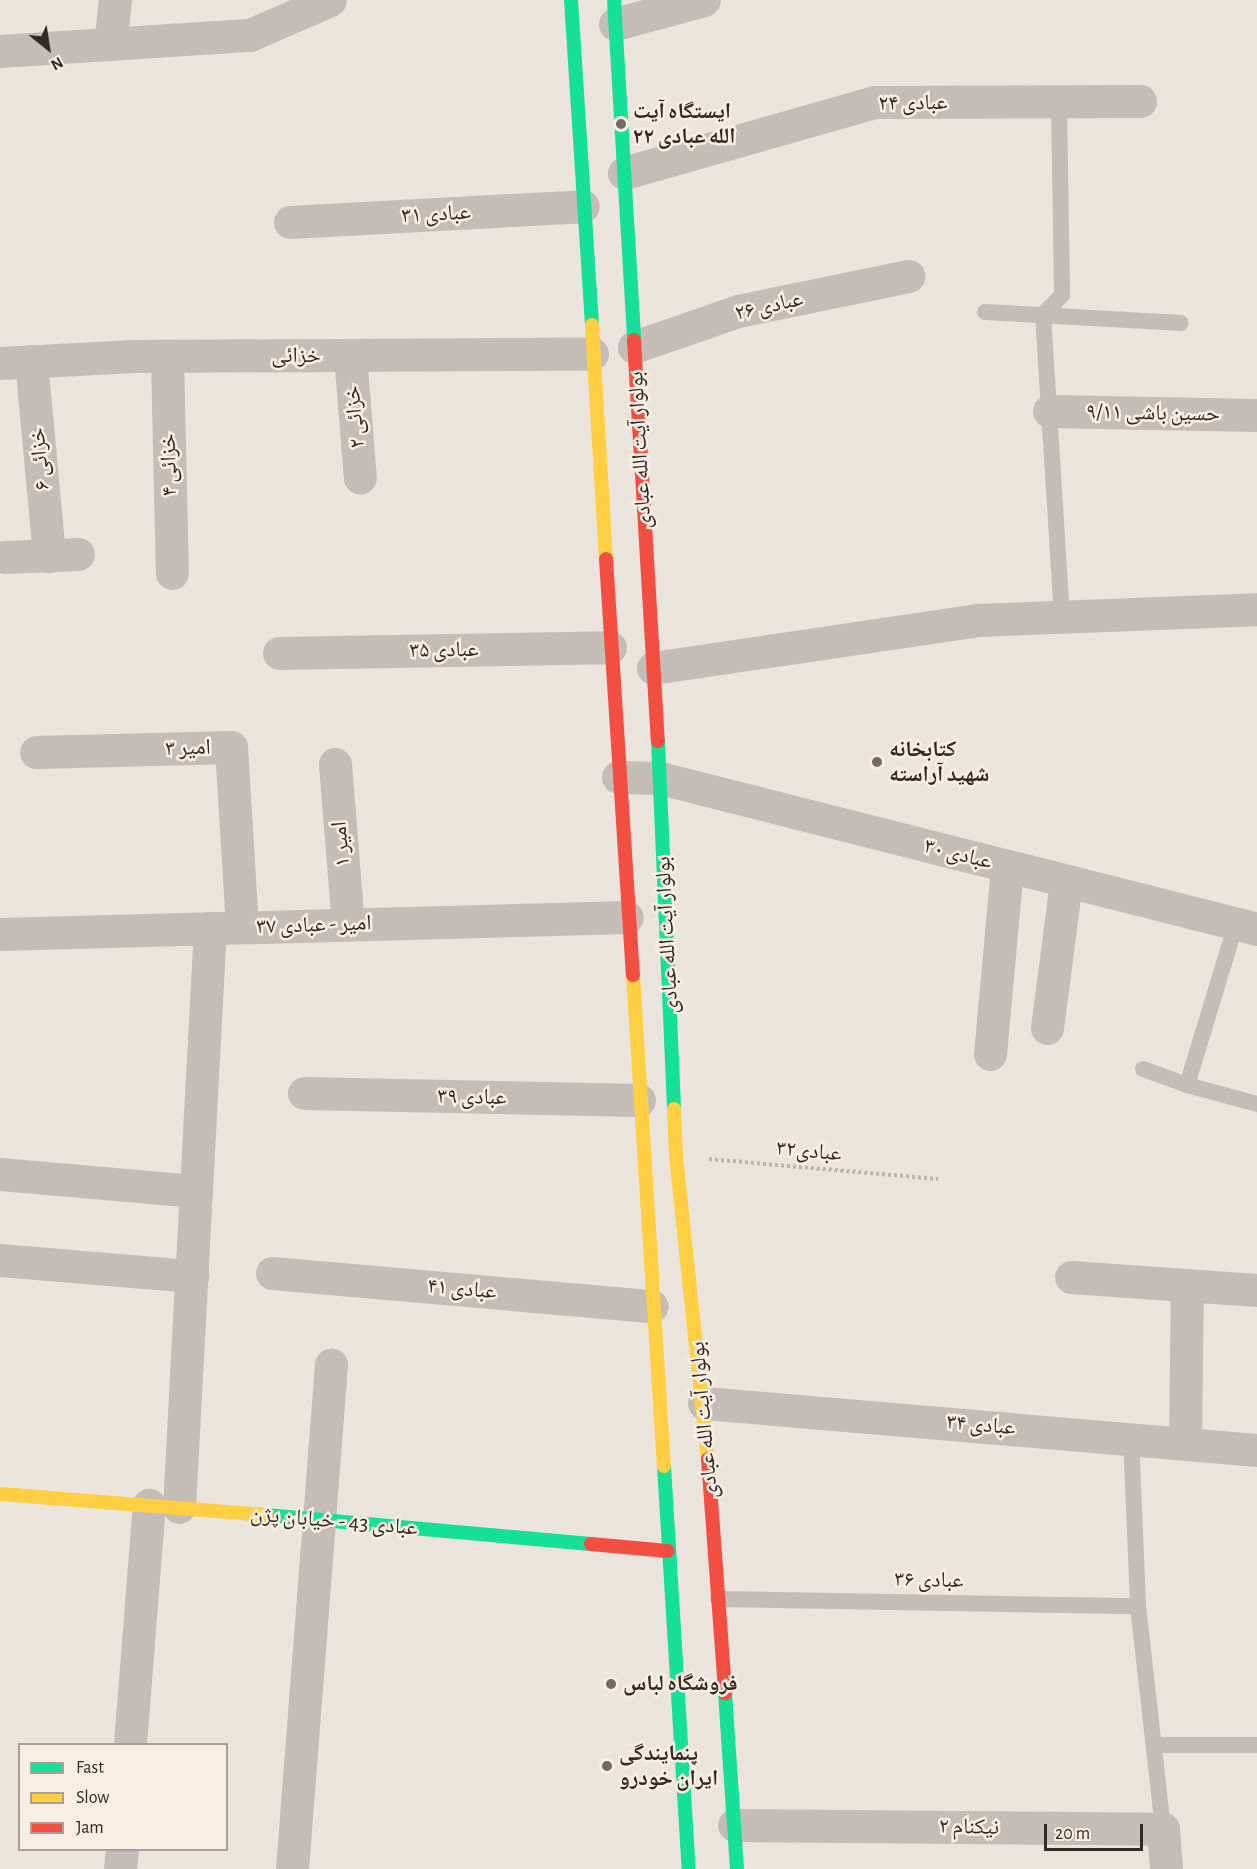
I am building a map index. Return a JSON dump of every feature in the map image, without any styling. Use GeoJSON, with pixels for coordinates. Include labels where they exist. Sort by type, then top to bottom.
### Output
{"type":"FeatureCollection","features":[{"type":"Feature","properties":{"kind":"main road","name":"بولوار آیت الله عبادی"},"geometry":{"type":"LineString","coordinates":[[571,0],[618,777],[689,1869]]}},
{"type":"Feature","properties":{"kind":"main road","name":"بولوار آیت الله عبادی"},"geometry":{"type":"LineString","coordinates":[[614,12],[660,778],[676,1156],[704,1403],[737,1869]]}},
{"type":"Feature","properties":{"kind":"main road","name":"عبادی 43 - خیابان پژن"},"geometry":{"type":"LineString","coordinates":[[0,1494],[319,1519],[668,1551]]}},
{"type":"Feature","properties":{"kind":"street"},"geometry":{"type":"LineString","coordinates":[[110,44],[115,0]]}},
{"type":"Feature","properties":{"kind":"street"},"geometry":{"type":"LineString","coordinates":[[0,51],[250,35],[330,0]]}},
{"type":"Feature","properties":{"kind":"street"},"geometry":{"type":"LineString","coordinates":[[614,12],[704,0]]}},
{"type":"Feature","properties":{"kind":"street","name":"عبادی ۲۴"},"geometry":{"type":"LineString","coordinates":[[624,173],[875,102],[1140,101]]}},
{"type":"Feature","properties":{"kind":"street","name":"عبادی ۳۱"},"geometry":{"type":"LineString","coordinates":[[290,222],[583,206]]}},
{"type":"Feature","properties":{"kind":"street","name":"عبادی ۲۶"},"geometry":{"type":"LineString","coordinates":[[634,347],[738,311],[908,276]]}},
{"type":"Feature","properties":{"kind":"street","name":"خزائی"},"geometry":{"type":"LineString","coordinates":[[16,362],[167,357],[592,354]]}},
{"type":"Feature","properties":{"kind":"street","name":"خزائی ۲"},"geometry":{"type":"LineString","coordinates":[[350,355],[360,478]]}},
{"type":"Feature","properties":{"kind":"street","name":"خزائی ۴"},"geometry":{"type":"LineString","coordinates":[[167,357],[172,573]]}},
{"type":"Feature","properties":{"kind":"street","name":"خزائی ۶"},"geometry":{"type":"LineString","coordinates":[[5,557],[63,555],[16,362]]}},
{"type":"Feature","properties":{"kind":"street","name":"حسین باشی ۹/۱۱"},"geometry":{"type":"LineString","coordinates":[[1049,411],[1257,415]]}},
{"type":"Feature","properties":{"kind":"street"},"geometry":{"type":"LineString","coordinates":[[653,668],[977,620],[1257,609]]}},
{"type":"Feature","properties":{"kind":"street","name":"عبادی ۳۵"},"geometry":{"type":"LineString","coordinates":[[279,653],[610,647]]}},
{"type":"Feature","properties":{"kind":"street","name":"امیر ۳"},"geometry":{"type":"LineString","coordinates":[[36,753],[231,747],[242,927]]}},
{"type":"Feature","properties":{"kind":"street","name":"امیر ۱"},"geometry":{"type":"LineString","coordinates":[[335,764],[348,924]]}},
{"type":"Feature","properties":{"kind":"street","name":"عبادی ۳۰"},"geometry":{"type":"LineString","coordinates":[[618,777],[660,778],[1246,926]]}},
{"type":"Feature","properties":{"kind":"street"},"geometry":{"type":"LineString","coordinates":[[990,1054],[1008,866]]}},
{"type":"Feature","properties":{"kind":"street"},"geometry":{"type":"LineString","coordinates":[[1047,1028],[1066,881]]}},
{"type":"Feature","properties":{"kind":"street","name":"امیر - عبادی ۳۷"},"geometry":{"type":"LineString","coordinates":[[0,934],[627,917]]}},
{"type":"Feature","properties":{"kind":"street"},"geometry":{"type":"LineString","coordinates":[[130,1743],[164,1506],[192,1276],[210,928]]}},
{"type":"Feature","properties":{"kind":"street","name":"عبادی ۳۹"},"geometry":{"type":"LineString","coordinates":[[304,1093],[639,1100]]}},
{"type":"Feature","properties":{"kind":"street"},"geometry":{"type":"LineString","coordinates":[[0,1174],[196,1191]]}},
{"type":"Feature","properties":{"kind":"street"},"geometry":{"type":"LineString","coordinates":[[0,1260],[192,1276]]}},
{"type":"Feature","properties":{"kind":"street","name":"عبادی ۴۱"},"geometry":{"type":"LineString","coordinates":[[272,1273],[652,1306]]}},
{"type":"Feature","properties":{"kind":"street"},"geometry":{"type":"LineString","coordinates":[[1071,1277],[1257,1290]]}},
{"type":"Feature","properties":{"kind":"street"},"geometry":{"type":"LineString","coordinates":[[1185,1443],[1187,1285]]}},
{"type":"Feature","properties":{"kind":"street"},"geometry":{"type":"LineString","coordinates":[[292,1869],[331,1365]]}},
{"type":"Feature","properties":{"kind":"street","name":"عبادی ۳۴"},"geometry":{"type":"LineString","coordinates":[[704,1403],[1131,1437],[1257,1450]]}},
{"type":"Feature","properties":{"kind":"street","name":"نیکنام ۲"},"geometry":{"type":"LineString","coordinates":[[734,1825],[1163,1829]]}},
{"type":"Feature","properties":{"kind":"street"},"geometry":{"type":"LineString","coordinates":[[1163,1829],[1166,1869]]}},
{"type":"Feature","properties":{"kind":"street"},"geometry":{"type":"LineString","coordinates":[[120,1869],[122,1851]]}},
{"type":"Feature","properties":{"kind":"lane"},"geometry":{"type":"LineString","coordinates":[[1059,102],[1062,295],[1043,315],[1062,617]]}},
{"type":"Feature","properties":{"kind":"lane"},"geometry":{"type":"LineString","coordinates":[[985,312],[1181,323]]}},
{"type":"Feature","properties":{"kind":"lane"},"geometry":{"type":"LineString","coordinates":[[1187,1085],[1246,926]]}},
{"type":"Feature","properties":{"kind":"lane"},"geometry":{"type":"LineString","coordinates":[[1143,1069],[1187,1085],[1257,1104]]}},
{"type":"Feature","properties":{"kind":"lane"},"geometry":{"type":"LineString","coordinates":[[1131,1437],[1138,1606],[1163,1829]]}},
{"type":"Feature","properties":{"kind":"lane","name":"عبادی ۳۶"},"geometry":{"type":"LineString","coordinates":[[718,1599],[1138,1606]]}},
{"type":"Feature","properties":{"kind":"lane"},"geometry":{"type":"LineString","coordinates":[[1154,1745],[1257,1745]]}},
{"type":"Feature","properties":{"kind":"path","name":"عبادی۳۲"},"geometry":{"type":"LineString","coordinates":[[676,1156],[938,1179]]}},
{"type":"Feature","properties":{"kind":"traffic: fast"},"geometry":{"type":"LineString","coordinates":[[571,0],[592,325]]}},
{"type":"Feature","properties":{"kind":"traffic: fast"},"geometry":{"type":"LineString","coordinates":[[614,0],[634,340]]}},
{"type":"Feature","properties":{"kind":"traffic: fast"},"geometry":{"type":"LineString","coordinates":[[658,741],[674,1109]]}},
{"type":"Feature","properties":{"kind":"traffic: fast"},"geometry":{"type":"LineString","coordinates":[[664,1466],[689,1869]]}},
{"type":"Feature","properties":{"kind":"traffic: fast"},"geometry":{"type":"LineString","coordinates":[[266,1515],[591,1544]]}},
{"type":"Feature","properties":{"kind":"traffic: fast"},"geometry":{"type":"LineString","coordinates":[[725,1693],[737,1869]]}},
{"type":"Feature","properties":{"kind":"traffic: slow"},"geometry":{"type":"LineString","coordinates":[[592,325],[606,559]]}},
{"type":"Feature","properties":{"kind":"traffic: slow"},"geometry":{"type":"LineString","coordinates":[[633,975],[664,1466]]}},
{"type":"Feature","properties":{"kind":"traffic: slow"},"geometry":{"type":"LineString","coordinates":[[674,1109],[676,1156],[708,1459]]}},
{"type":"Feature","properties":{"kind":"traffic: slow"},"geometry":{"type":"LineString","coordinates":[[0,1494],[266,1515]]}},
{"type":"Feature","properties":{"kind":"traffic: jam"},"geometry":{"type":"LineString","coordinates":[[634,340],[658,741]]}},
{"type":"Feature","properties":{"kind":"traffic: jam"},"geometry":{"type":"LineString","coordinates":[[606,559],[633,975]]}},
{"type":"Feature","properties":{"kind":"traffic: jam"},"geometry":{"type":"LineString","coordinates":[[708,1459],[725,1693]]}},
{"type":"Feature","properties":{"kind":"traffic: jam"},"geometry":{"type":"LineString","coordinates":[[591,1544],[668,1551]]}},
{"type":"Feature","properties":{"kind":"place","name":"ایستگاه آیت الله عبادی ۲۲"},"geometry":{"type":"Point","coordinates":[621,124]}},
{"type":"Feature","properties":{"kind":"place","name":"کتابخانه شهید آراسته"},"geometry":{"type":"Point","coordinates":[877,762]}},
{"type":"Feature","properties":{"kind":"place","name":"فروشگاه لباس"},"geometry":{"type":"Point","coordinates":[611,1684]}},
{"type":"Feature","properties":{"kind":"place","name":"پنمایندگی ایران خودرو"},"geometry":{"type":"Point","coordinates":[607,1766]}}]}
